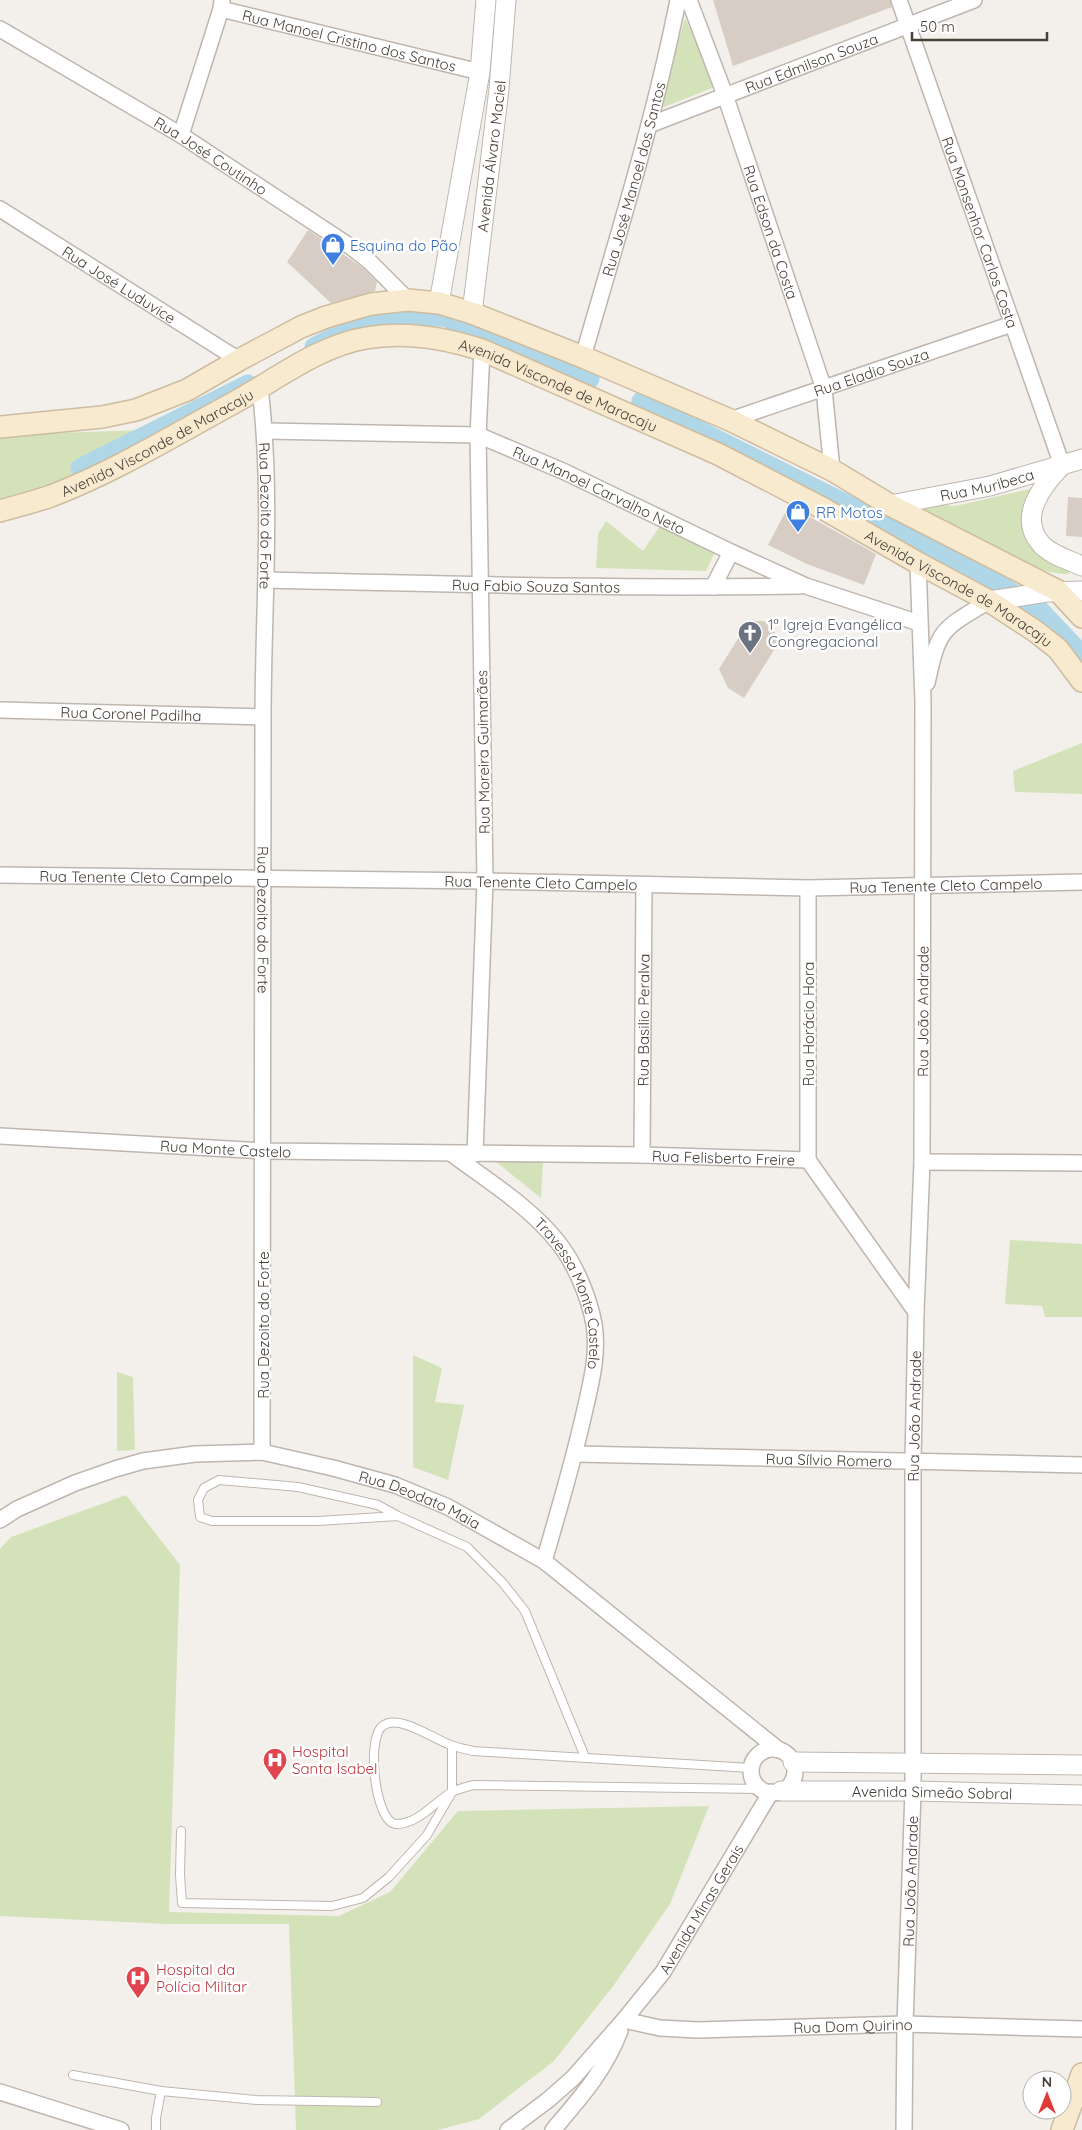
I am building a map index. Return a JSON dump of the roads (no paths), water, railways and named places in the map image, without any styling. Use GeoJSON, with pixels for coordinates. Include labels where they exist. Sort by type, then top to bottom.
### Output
{"type":"FeatureCollection","features":[{"type":"Feature","properties":{"kind":"main road"},"geometry":{"type":"LineString","coordinates":[[0,427],[102,417],[136,410],[187,390],[239,360],[326,316],[371,304],[408,300],[439,303],[472,313],[583,357],[730,420],[832,470],[890,505],[1053,591],[1082,617]]}},
{"type":"Feature","properties":{"kind":"main road","name":"Avenida Visconde de Maracaju"},"geometry":{"type":"LineString","coordinates":[[0,511],[50,496],[105,472],[260,388],[314,356],[364,338],[384,335],[406,335],[446,340],[482,350],[718,454],[824,509],[918,563],[998,600],[1058,649],[1082,681]]}},
{"type":"Feature","properties":{"kind":"main road"},"geometry":{"type":"LineString","coordinates":[[603,403],[620,373]]}},
{"type":"Feature","properties":{"kind":"main road"},"geometry":{"type":"LineString","coordinates":[[1062,2130],[1082,2074]]}},
{"type":"Feature","properties":{"kind":"street","name":"Avenida Álvaro Maciel"},"geometry":{"type":"LineString","coordinates":[[439,303],[480,72],[486,0]]}},
{"type":"Feature","properties":{"kind":"street","name":"Avenida Álvaro Maciel"},"geometry":{"type":"LineString","coordinates":[[472,313],[499,89],[506,0]]}},
{"type":"Feature","properties":{"kind":"street","name":"Rua José Manoel dos Santos"},"geometry":{"type":"LineString","coordinates":[[583,357],[649,125],[669,48],[678,0]]}},
{"type":"Feature","properties":{"kind":"street","name":"Rua Edson da Costa"},"geometry":{"type":"LineString","coordinates":[[689,0],[725,95],[824,389],[832,470]]}},
{"type":"Feature","properties":{"kind":"street","name":"Rua Monsenhor Carlos Costa"},"geometry":{"type":"LineString","coordinates":[[899,0],[1062,465]]}},
{"type":"Feature","properties":{"kind":"street","name":"Rua Edmilson Souza"},"geometry":{"type":"LineString","coordinates":[[649,125],[974,0]]}},
{"type":"Feature","properties":{"kind":"street","name":"Rua Manoel Cristino dos Santos"},"geometry":{"type":"LineString","coordinates":[[221,4],[480,72]]}},
{"type":"Feature","properties":{"kind":"street"},"geometry":{"type":"LineString","coordinates":[[181,135],[221,4]]}},
{"type":"Feature","properties":{"kind":"street","name":"Rua José Coutinho"},"geometry":{"type":"LineString","coordinates":[[0,29],[181,135],[351,246],[408,300]]}},
{"type":"Feature","properties":{"kind":"street","name":"Rua José Luduvice"},"geometry":{"type":"LineString","coordinates":[[0,209],[239,360]]}},
{"type":"Feature","properties":{"kind":"street","name":"Rua Eladio Souza"},"geometry":{"type":"LineString","coordinates":[[730,420],[1012,324]]}},
{"type":"Feature","properties":{"kind":"street","name":"Rua Moreira Guimarães"},"geometry":{"type":"LineString","coordinates":[[475,1154],[485,881],[478,435],[482,350]]}},
{"type":"Feature","properties":{"kind":"street","name":"Rua Dezoito do Forte"},"geometry":{"type":"LineString","coordinates":[[260,388],[265,432],[266,580],[263,717],[265,1151],[262,1452]]}},
{"type":"Feature","properties":{"kind":"street","name":"Rua Manoel Carvalho Neto"},"geometry":{"type":"LineString","coordinates":[[265,432],[478,435],[565,472],[806,586],[919,623]]}},
{"type":"Feature","properties":{"kind":"street","name":"Rua Muribeca"},"geometry":{"type":"LineString","coordinates":[[890,505],[961,492],[1082,459]]}},
{"type":"Feature","properties":{"kind":"street"},"geometry":{"type":"LineString","coordinates":[[1062,465],[1045,483],[1036,498],[1032,520],[1035,533],[1041,544],[1048,550],[1082,566]]}},
{"type":"Feature","properties":{"kind":"street"},"geometry":{"type":"LineString","coordinates":[[713,587],[731,552]]}},
{"type":"Feature","properties":{"kind":"street","name":"Rua João Andrade"},"geometry":{"type":"LineString","coordinates":[[904,2130],[905,2024],[913,1791],[916,1312],[922,1162],[923,702],[918,563]]}},
{"type":"Feature","properties":{"kind":"street","name":"Rua Fabio Souza Santos"},"geometry":{"type":"LineString","coordinates":[[266,580],[480,585],[806,586]]}},
{"type":"Feature","properties":{"kind":"street"},"geometry":{"type":"LineString","coordinates":[[998,600],[1053,591],[1082,591]]}},
{"type":"Feature","properties":{"kind":"street","name":"Rua João Andrade"},"geometry":{"type":"LineString","coordinates":[[923,702],[933,656],[942,633],[957,620],[998,600]]}},
{"type":"Feature","properties":{"kind":"street","name":"Rua Coronel Padilha"},"geometry":{"type":"LineString","coordinates":[[0,710],[263,717]]}},
{"type":"Feature","properties":{"kind":"street","name":"Rua Tenente Cleto Campelo"},"geometry":{"type":"LineString","coordinates":[[0,875],[485,881],[808,888],[923,887],[1082,882]]}},
{"type":"Feature","properties":{"kind":"street","name":"Rua Basilio Peralva"},"geometry":{"type":"LineString","coordinates":[[642,1155],[644,885]]}},
{"type":"Feature","properties":{"kind":"street","name":"Rua Horácio Hora"},"geometry":{"type":"LineString","coordinates":[[808,888],[808,1160]]}},
{"type":"Feature","properties":{"kind":"street","name":"Rua Monte Castelo"},"geometry":{"type":"LineString","coordinates":[[0,1136],[265,1151],[452,1154]]}},
{"type":"Feature","properties":{"kind":"street","name":"Rua Felisberto Freire"},"geometry":{"type":"LineString","coordinates":[[452,1154],[642,1155],[808,1160],[916,1312]]}},
{"type":"Feature","properties":{"kind":"street","name":"Travessa Monte Castelo"},"geometry":{"type":"LineString","coordinates":[[452,1154],[504,1192],[539,1222],[558,1242],[569,1260],[589,1304],[594,1325],[594,1369],[575,1454],[544,1560]]}},
{"type":"Feature","properties":{"kind":"street"},"geometry":{"type":"LineString","coordinates":[[922,1162],[1082,1163]]}},
{"type":"Feature","properties":{"kind":"street","name":"Rua Deodato Maia"},"geometry":{"type":"LineString","coordinates":[[0,1520],[17,1509],[75,1483],[143,1462],[195,1454],[262,1452],[333,1468],[395,1485],[448,1507],[544,1560],[786,1756]]}},
{"type":"Feature","properties":{"kind":"street","name":"Rua Sílvio Romero"},"geometry":{"type":"LineString","coordinates":[[575,1454],[1082,1465]]}},
{"type":"Feature","properties":{"kind":"street"},"geometry":{"type":"LineString","coordinates":[[773,1749],[786,1756],[794,1775],[788,1787],[771,1791],[753,1780],[751,1768],[753,1762],[761,1753],[773,1749]]}},
{"type":"Feature","properties":{"kind":"street","name":"Avenida Simeão Sobral"},"geometry":{"type":"LineString","coordinates":[[786,1756],[912,1763],[1082,1765]]}},
{"type":"Feature","properties":{"kind":"street","name":"Avenida Simeão Sobral"},"geometry":{"type":"LineString","coordinates":[[771,1791],[913,1791],[1082,1795]]}},
{"type":"Feature","properties":{"kind":"street","name":"Avenida Minas Gerais"},"geometry":{"type":"LineString","coordinates":[[508,2130],[548,2100],[573,2078],[663,1972],[771,1791]]}},
{"type":"Feature","properties":{"kind":"street","name":"Avenida Minas Gerais"},"geometry":{"type":"LineString","coordinates":[[553,2130],[590,2087],[612,2051],[624,2020]]}},
{"type":"Feature","properties":{"kind":"street","name":"Rua Dom Quirino"},"geometry":{"type":"LineString","coordinates":[[624,2020],[660,2028],[698,2030],[905,2024],[1082,2029]]}},
{"type":"Feature","properties":{"kind":"street"},"geometry":{"type":"LineString","coordinates":[[0,2092],[120,2130]]}},
{"type":"Feature","properties":{"kind":"lane"},"geometry":{"type":"LineString","coordinates":[[398,1516],[318,1521],[212,1521],[200,1518],[198,1500],[204,1488],[219,1480],[298,1487],[378,1505],[467,1547],[503,1583],[524,1610],[586,1756]]}},
{"type":"Feature","properties":{"kind":"lane"},"geometry":{"type":"LineString","coordinates":[[751,1768],[586,1756],[509,1754],[473,1750],[452,1746],[412,1727],[392,1722],[385,1724],[378,1730],[374,1755],[375,1777],[381,1807],[390,1823],[400,1824],[422,1815],[452,1792],[473,1785],[771,1791]]}},
{"type":"Feature","properties":{"kind":"lane"},"geometry":{"type":"LineString","coordinates":[[181,1831],[180,1875],[182,1904],[332,1906],[363,1898],[389,1877],[427,1835],[452,1792],[452,1746]]}},
{"type":"Feature","properties":{"kind":"lane"},"geometry":{"type":"LineString","coordinates":[[73,2075],[161,2090],[262,2100],[377,2102]]}},
{"type":"Feature","properties":{"kind":"lane"},"geometry":{"type":"LineString","coordinates":[[156,2130],[161,2090]]}},
{"type":"Feature","properties":{"kind":"waterway"},"geometry":{"type":"LineString","coordinates":[[314,347],[354,326],[391,317],[444,317],[590,379]]}},
{"type":"Feature","properties":{"kind":"waterway"},"geometry":{"type":"LineString","coordinates":[[80,468],[248,384]]}},
{"type":"Feature","properties":{"kind":"waterway"},"geometry":{"type":"LineString","coordinates":[[641,401],[887,524],[991,579],[1039,609],[1078,650],[1082,657]]}},
{"type":"Feature","properties":{"kind":"place","name":"Esquina do Pão"},"geometry":{"type":"Point","coordinates":[333,266]}},
{"type":"Feature","properties":{"kind":"place","name":"RR Motos"},"geometry":{"type":"Point","coordinates":[798,533]}},
{"type":"Feature","properties":{"kind":"place","name":"1ª Igreja Evangélica Congregacional"},"geometry":{"type":"Point","coordinates":[750,654]}},
{"type":"Feature","properties":{"kind":"place","name":"Hospital Santa Isabel"},"geometry":{"type":"Point","coordinates":[275,1781]}},
{"type":"Feature","properties":{"kind":"place","name":"Hospital da Polícia Militar"},"geometry":{"type":"Point","coordinates":[138,1999]}}]}
